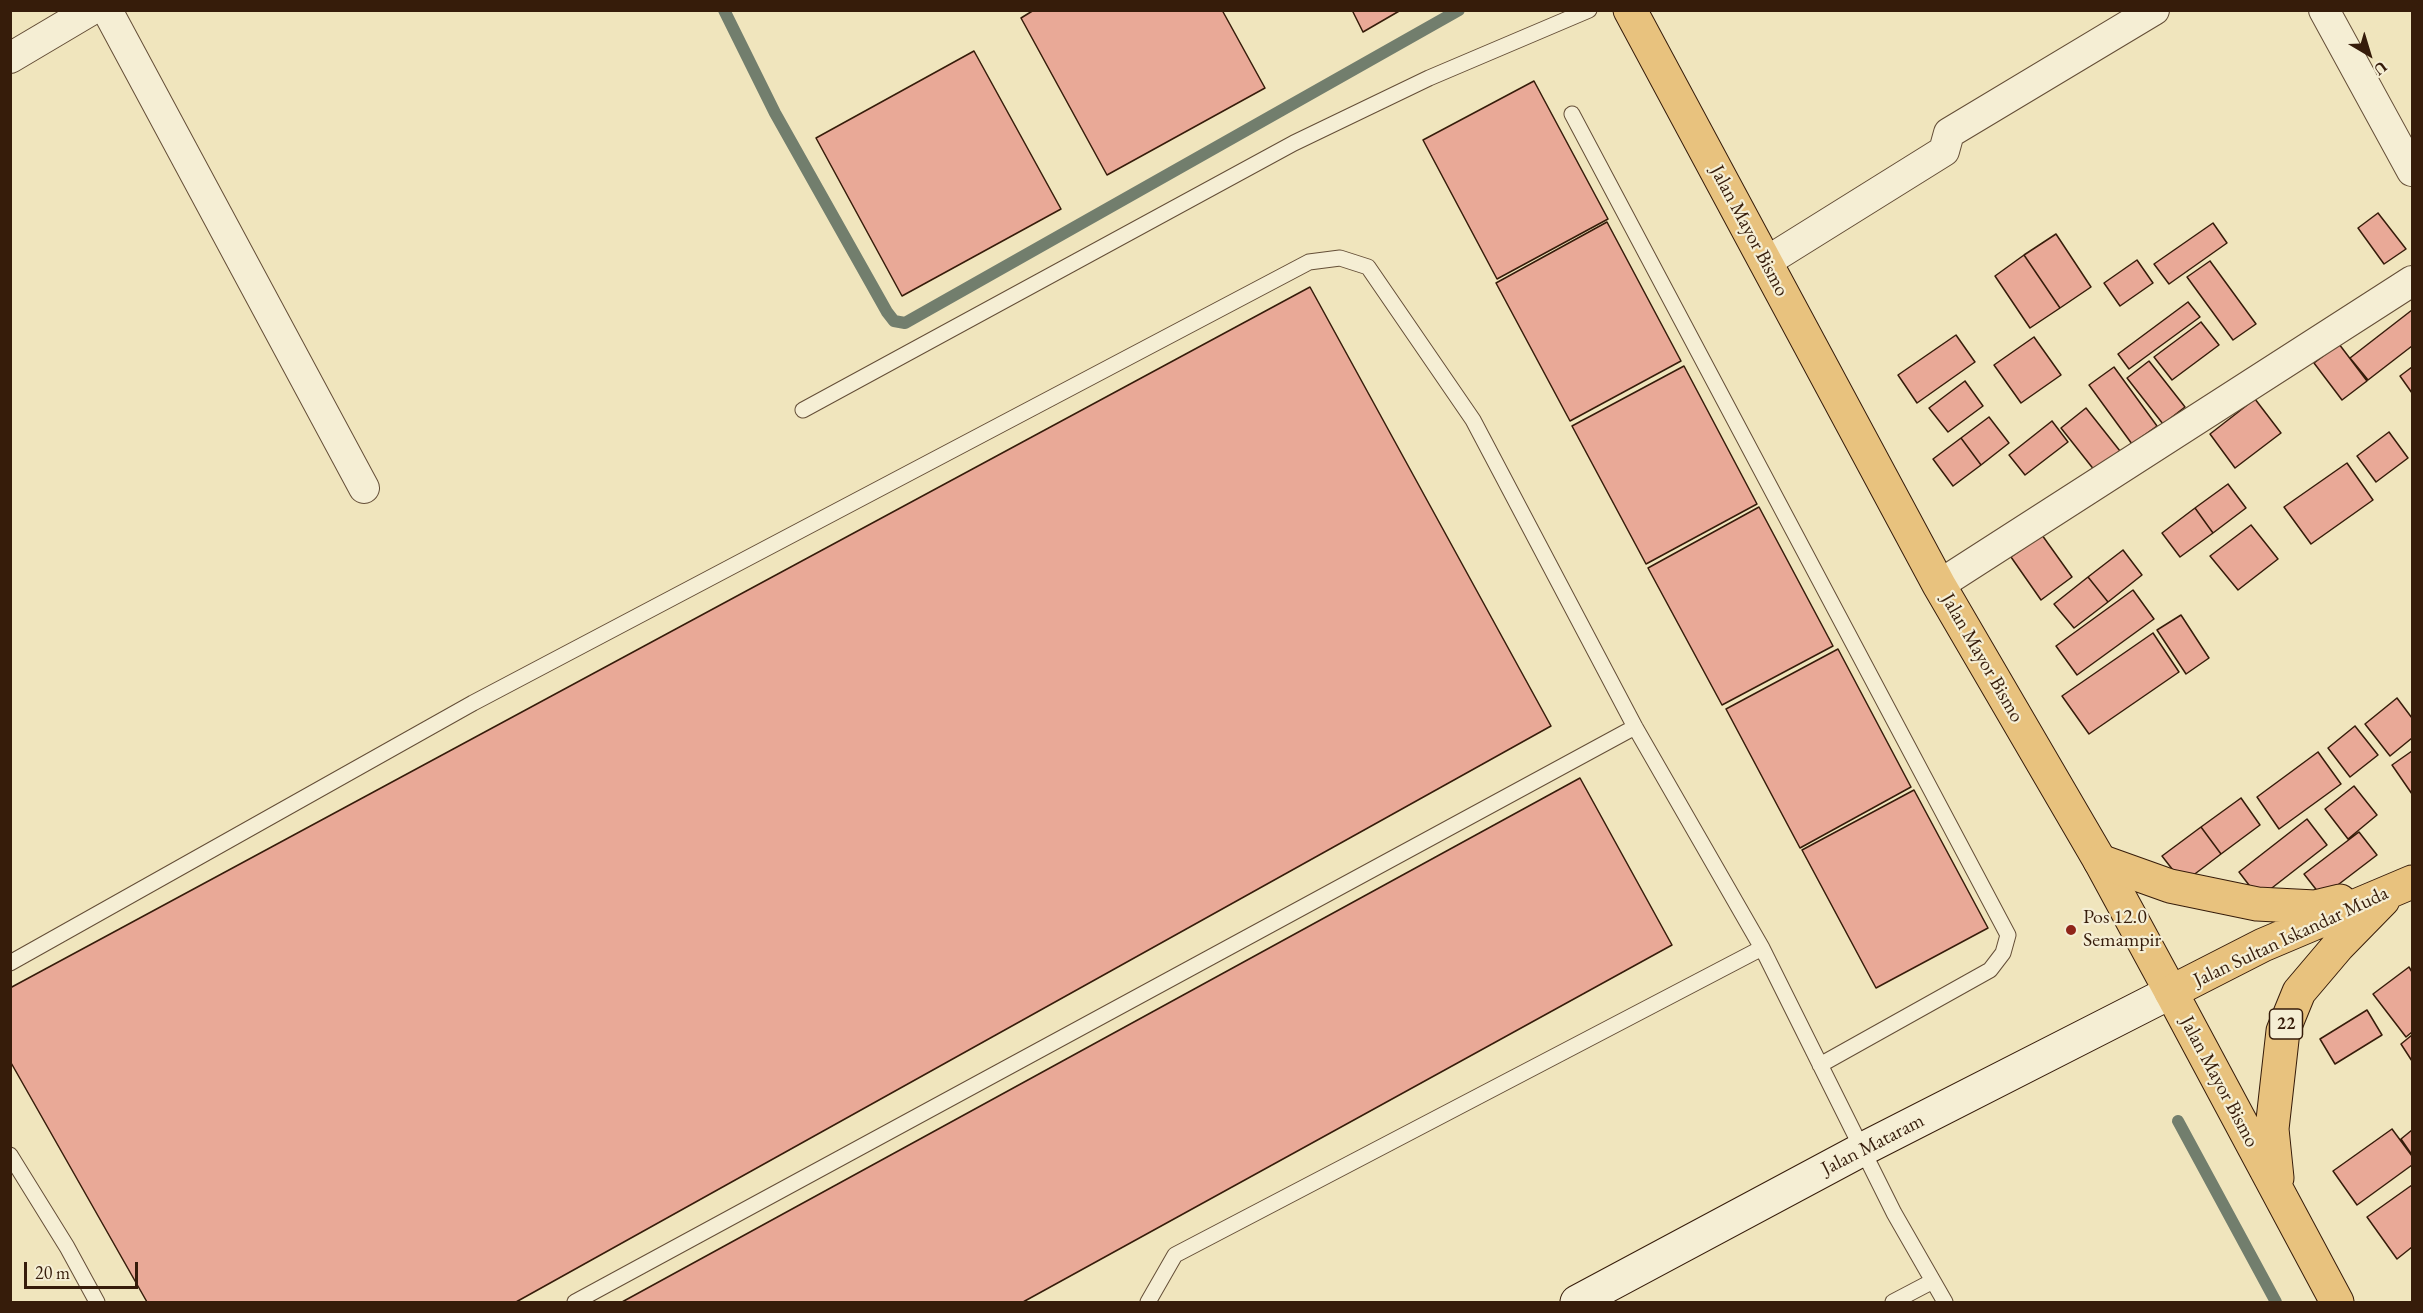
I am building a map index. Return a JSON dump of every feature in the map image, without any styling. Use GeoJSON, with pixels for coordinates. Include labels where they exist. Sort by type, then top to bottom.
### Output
{"type":"FeatureCollection","features":[{"type":"Feature","properties":{"kind":"main road","name":"Jalan Mayor Bismo"},"geometry":{"type":"LineString","coordinates":[[1630,10],[1939,585],[2100,861],[2337,1302]]}},
{"type":"Feature","properties":{"kind":"main road"},"geometry":{"type":"LineString","coordinates":[[2100,861],[2170,886],[2257,904],[2315,906],[2402,886]]}},
{"type":"Feature","properties":{"kind":"main road","name":"Jalan Sultan Iskandar Muda"},"geometry":{"type":"LineString","coordinates":[[2171,992],[2263,945],[2402,886]]}},
{"type":"Feature","properties":{"kind":"main road","name":"22"},"geometry":{"type":"LineString","coordinates":[[2278,1195],[2272,1129],[2283,1031],[2299,992],[2338,946],[2402,886]]}},
{"type":"Feature","properties":{"kind":"main road","name":"Jalan Mataram"},"geometry":{"type":"LineString","coordinates":[[1577,1302],[1861,1150],[2171,992]]}},
{"type":"Feature","properties":{"kind":"street"},"geometry":{"type":"LineString","coordinates":[[10,58],[91,10]]}},
{"type":"Feature","properties":{"kind":"street"},"geometry":{"type":"LineString","coordinates":[[107,10],[364,488]]}},
{"type":"Feature","properties":{"kind":"street"},"geometry":{"type":"LineString","coordinates":[[1766,262],[1944,151],[1949,133],[2154,10]]}},
{"type":"Feature","properties":{"kind":"street"},"geometry":{"type":"LineString","coordinates":[[2324,10],[2412,171]]}},
{"type":"Feature","properties":{"kind":"street"},"geometry":{"type":"LineString","coordinates":[[1939,585],[2412,281]]}},
{"type":"Feature","properties":{"kind":"lane"},"geometry":{"type":"LineString","coordinates":[[803,410],[1294,142],[1429,78],[1589,10]]}},
{"type":"Feature","properties":{"kind":"lane"},"geometry":{"type":"LineString","coordinates":[[1572,114],[2008,935],[2003,953],[1990,969],[1820,1065]]}},
{"type":"Feature","properties":{"kind":"lane"},"geometry":{"type":"LineString","coordinates":[[10,963],[472,703],[1309,262],[1340,258],[1368,267],[1473,420],[1635,727],[1762,948],[1893,1213],[1945,1302]]}},
{"type":"Feature","properties":{"kind":"lane"},"geometry":{"type":"LineString","coordinates":[[575,1302],[1635,727]]}},
{"type":"Feature","properties":{"kind":"lane"},"geometry":{"type":"LineString","coordinates":[[1148,1302],[1175,1255],[1762,948]]}},
{"type":"Feature","properties":{"kind":"lane"},"geometry":{"type":"LineString","coordinates":[[10,1155],[67,1247],[96,1302]]}},
{"type":"Feature","properties":{"kind":"lane"},"geometry":{"type":"LineString","coordinates":[[1893,1302],[1933,1281]]}},
{"type":"Feature","properties":{"kind":"building"},"geometry":{"type":"Polygon","coordinates":[[[1034,10],[1222,10],[1265,88],[1107,175],[1021,18],[1034,10]]]}},
{"type":"Feature","properties":{"kind":"building"},"geometry":{"type":"Polygon","coordinates":[[[1352,10],[1401,10],[1363,32],[1352,10]]]}},
{"type":"Feature","properties":{"kind":"building"},"geometry":{"type":"Polygon","coordinates":[[[974,51],[1061,209],[902,296],[816,138],[974,51]]]}},
{"type":"Feature","properties":{"kind":"building"},"geometry":{"type":"Polygon","coordinates":[[[1534,81],[1608,219],[1497,279],[1423,140],[1534,81]]]}},
{"type":"Feature","properties":{"kind":"building"},"geometry":{"type":"Polygon","coordinates":[[[2378,213],[2406,249],[2384,264],[2358,228],[2378,213]]]}},
{"type":"Feature","properties":{"kind":"building"},"geometry":{"type":"Polygon","coordinates":[[[1607,222],[1681,361],[1570,421],[1496,283],[1607,222]]]}},
{"type":"Feature","properties":{"kind":"building"},"geometry":{"type":"Polygon","coordinates":[[[2213,223],[2227,243],[2169,284],[2154,264],[2213,223]]]}},
{"type":"Feature","properties":{"kind":"building"},"geometry":{"type":"Polygon","coordinates":[[[2056,234],[2091,287],[2060,308],[2024,255],[2056,234]]]}},
{"type":"Feature","properties":{"kind":"building"},"geometry":{"type":"Polygon","coordinates":[[[2024,255],[2060,308],[2030,328],[1995,276],[2024,255]]]}},
{"type":"Feature","properties":{"kind":"building"},"geometry":{"type":"Polygon","coordinates":[[[2137,260],[2153,283],[2120,306],[2104,283],[2137,260]]]}},
{"type":"Feature","properties":{"kind":"building"},"geometry":{"type":"Polygon","coordinates":[[[2210,261],[2256,324],[2233,340],[2187,277],[2210,261]]]}},
{"type":"Feature","properties":{"kind":"building"},"geometry":{"type":"Polygon","coordinates":[[[1310,287],[1551,726],[516,1302],[147,1302],[10,1061],[10,988],[1310,287]]]}},
{"type":"Feature","properties":{"kind":"building"},"geometry":{"type":"Polygon","coordinates":[[[2188,302],[2200,317],[2129,369],[2118,354],[2188,302]]]}},
{"type":"Feature","properties":{"kind":"building"},"geometry":{"type":"Polygon","coordinates":[[[2412,310],[2412,346],[2368,380],[2350,358],[2412,310]]]}},
{"type":"Feature","properties":{"kind":"building"},"geometry":{"type":"Polygon","coordinates":[[[2201,322],[2219,345],[2172,380],[2154,357],[2201,322]]]}},
{"type":"Feature","properties":{"kind":"building"},"geometry":{"type":"Polygon","coordinates":[[[1956,335],[1975,362],[1917,403],[1898,375],[1956,335]]]}},
{"type":"Feature","properties":{"kind":"building"},"geometry":{"type":"Polygon","coordinates":[[[2034,337],[2061,375],[2021,403],[1994,365],[2034,337]]]}},
{"type":"Feature","properties":{"kind":"building"},"geometry":{"type":"Polygon","coordinates":[[[2339,344],[2367,381],[2342,400],[2314,363],[2339,344]]]}},
{"type":"Feature","properties":{"kind":"building"},"geometry":{"type":"Polygon","coordinates":[[[2149,361],[2185,407],[2163,424],[2127,378],[2149,361]]]}},
{"type":"Feature","properties":{"kind":"building"},"geometry":{"type":"Polygon","coordinates":[[[1684,366],[1757,504],[1646,564],[1572,426],[1684,366]]]}},
{"type":"Feature","properties":{"kind":"building"},"geometry":{"type":"Polygon","coordinates":[[[2114,367],[2157,426],[2132,444],[2089,385],[2114,367]]]}},
{"type":"Feature","properties":{"kind":"building"},"geometry":{"type":"Polygon","coordinates":[[[2412,367],[2412,393],[2400,376],[2412,367]]]}},
{"type":"Feature","properties":{"kind":"building"},"geometry":{"type":"Polygon","coordinates":[[[1965,381],[1983,406],[1948,432],[1929,408],[1965,381]]]}},
{"type":"Feature","properties":{"kind":"building"},"geometry":{"type":"Polygon","coordinates":[[[2255,399],[2281,433],[2235,468],[2210,434],[2255,399]]]}},
{"type":"Feature","properties":{"kind":"building"},"geometry":{"type":"Polygon","coordinates":[[[2086,408],[2120,451],[2095,471],[2061,428],[2086,408]]]}},
{"type":"Feature","properties":{"kind":"building"},"geometry":{"type":"Polygon","coordinates":[[[1989,417],[2009,443],[1981,465],[1961,438],[1989,417]]]}},
{"type":"Feature","properties":{"kind":"building"},"geometry":{"type":"Polygon","coordinates":[[[2052,421],[2068,442],[2025,475],[2009,455],[2052,421]]]}},
{"type":"Feature","properties":{"kind":"building"},"geometry":{"type":"Polygon","coordinates":[[[2389,432],[2408,458],[2376,482],[2357,456],[2389,432]]]}},
{"type":"Feature","properties":{"kind":"building"},"geometry":{"type":"Polygon","coordinates":[[[1961,438],[1981,465],[1953,486],[1933,459],[1961,438]]]}},
{"type":"Feature","properties":{"kind":"building"},"geometry":{"type":"Polygon","coordinates":[[[2347,463],[2373,500],[2311,544],[2284,507],[2347,463]]]}},
{"type":"Feature","properties":{"kind":"building"},"geometry":{"type":"Polygon","coordinates":[[[2228,484],[2246,508],[2213,533],[2195,508],[2228,484]]]}},
{"type":"Feature","properties":{"kind":"building"},"geometry":{"type":"Polygon","coordinates":[[[1759,507],[1833,646],[1722,705],[1648,568],[1759,507]]]}},
{"type":"Feature","properties":{"kind":"building"},"geometry":{"type":"Polygon","coordinates":[[[2195,508],[2213,533],[2180,557],[2162,533],[2195,508]]]}},
{"type":"Feature","properties":{"kind":"building"},"geometry":{"type":"Polygon","coordinates":[[[2251,525],[2278,559],[2238,590],[2210,556],[2251,525]]]}},
{"type":"Feature","properties":{"kind":"building"},"geometry":{"type":"Polygon","coordinates":[[[2042,535],[2072,577],[2041,600],[2011,557],[2042,535]]]}},
{"type":"Feature","properties":{"kind":"building"},"geometry":{"type":"Polygon","coordinates":[[[2123,550],[2142,575],[2108,602],[2088,577],[2123,550]]]}},
{"type":"Feature","properties":{"kind":"building"},"geometry":{"type":"Polygon","coordinates":[[[2088,577],[2108,602],[2074,628],[2054,604],[2088,577]]]}},
{"type":"Feature","properties":{"kind":"building"},"geometry":{"type":"Polygon","coordinates":[[[2133,590],[2154,619],[2077,675],[2056,646],[2133,590]]]}},
{"type":"Feature","properties":{"kind":"building"},"geometry":{"type":"Polygon","coordinates":[[[2181,615],[2209,658],[2186,674],[2157,630],[2181,615]]]}},
{"type":"Feature","properties":{"kind":"building"},"geometry":{"type":"Polygon","coordinates":[[[2153,633],[2179,672],[2089,734],[2062,696],[2153,633]]]}},
{"type":"Feature","properties":{"kind":"building"},"geometry":{"type":"Polygon","coordinates":[[[1838,649],[1911,787],[1800,848],[1726,709],[1838,649]]]}},
{"type":"Feature","properties":{"kind":"building"},"geometry":{"type":"Polygon","coordinates":[[[2397,698],[2412,718],[2412,738],[2390,756],[2365,724],[2397,698]]]}},
{"type":"Feature","properties":{"kind":"building"},"geometry":{"type":"Polygon","coordinates":[[[2355,726],[2378,755],[2350,777],[2328,748],[2355,726]]]}},
{"type":"Feature","properties":{"kind":"building"},"geometry":{"type":"Polygon","coordinates":[[[2412,751],[2412,794],[2392,765],[2412,751]]]}},
{"type":"Feature","properties":{"kind":"building"},"geometry":{"type":"Polygon","coordinates":[[[2318,752],[2341,784],[2279,829],[2257,797],[2318,752]]]}},
{"type":"Feature","properties":{"kind":"building"},"geometry":{"type":"Polygon","coordinates":[[[1580,778],[1672,945],[1023,1302],[622,1302],[1580,778]]]}},
{"type":"Feature","properties":{"kind":"building"},"geometry":{"type":"Polygon","coordinates":[[[2354,786],[2377,815],[2348,839],[2325,809],[2354,786]]]}},
{"type":"Feature","properties":{"kind":"building"},"geometry":{"type":"Polygon","coordinates":[[[1914,790],[1988,928],[1876,988],[1802,850],[1914,790]]]}},
{"type":"Feature","properties":{"kind":"building"},"geometry":{"type":"Polygon","coordinates":[[[2241,798],[2260,825],[2221,854],[2201,827],[2241,798]]]}},
{"type":"Feature","properties":{"kind":"building"},"geometry":{"type":"Polygon","coordinates":[[[2307,819],[2327,845],[2259,898],[2239,872],[2307,819]]]}},
{"type":"Feature","properties":{"kind":"building"},"geometry":{"type":"Polygon","coordinates":[[[2201,827],[2221,854],[2183,883],[2162,856],[2201,827]]]}},
{"type":"Feature","properties":{"kind":"building"},"geometry":{"type":"Polygon","coordinates":[[[2359,832],[2377,855],[2322,897],[2304,874],[2359,832]]]}},
{"type":"Feature","properties":{"kind":"building"},"geometry":{"type":"Polygon","coordinates":[[[2409,967],[2412,972],[2412,1032],[2406,1037],[2373,994],[2409,967]]]}},
{"type":"Feature","properties":{"kind":"building"},"geometry":{"type":"Polygon","coordinates":[[[2367,1010],[2382,1035],[2335,1064],[2320,1039],[2367,1010]]]}},
{"type":"Feature","properties":{"kind":"building"},"geometry":{"type":"Polygon","coordinates":[[[2412,1035],[2412,1061],[2401,1044],[2412,1035]]]}},
{"type":"Feature","properties":{"kind":"building"},"geometry":{"type":"Polygon","coordinates":[[[2392,1129],[2412,1156],[2412,1165],[2357,1205],[2333,1171],[2392,1129]]]}},
{"type":"Feature","properties":{"kind":"building"},"geometry":{"type":"Polygon","coordinates":[[[2412,1130],[2412,1155],[2401,1139],[2412,1130]]]}},
{"type":"Feature","properties":{"kind":"building"},"geometry":{"type":"Polygon","coordinates":[[[2412,1185],[2412,1247],[2397,1259],[2367,1217],[2412,1185]]]}},
{"type":"Feature","properties":{"kind":"waterway"},"geometry":{"type":"LineString","coordinates":[[724,10],[775,113],[887,312],[894,321],[905,323],[1459,10]]}},
{"type":"Feature","properties":{"kind":"waterway"},"geometry":{"type":"LineString","coordinates":[[2178,1121],[2276,1302]]}},
{"type":"Feature","properties":{"kind":"place","name":"Pos 12.0 Semampir"},"geometry":{"type":"Point","coordinates":[2071,930]}}]}
